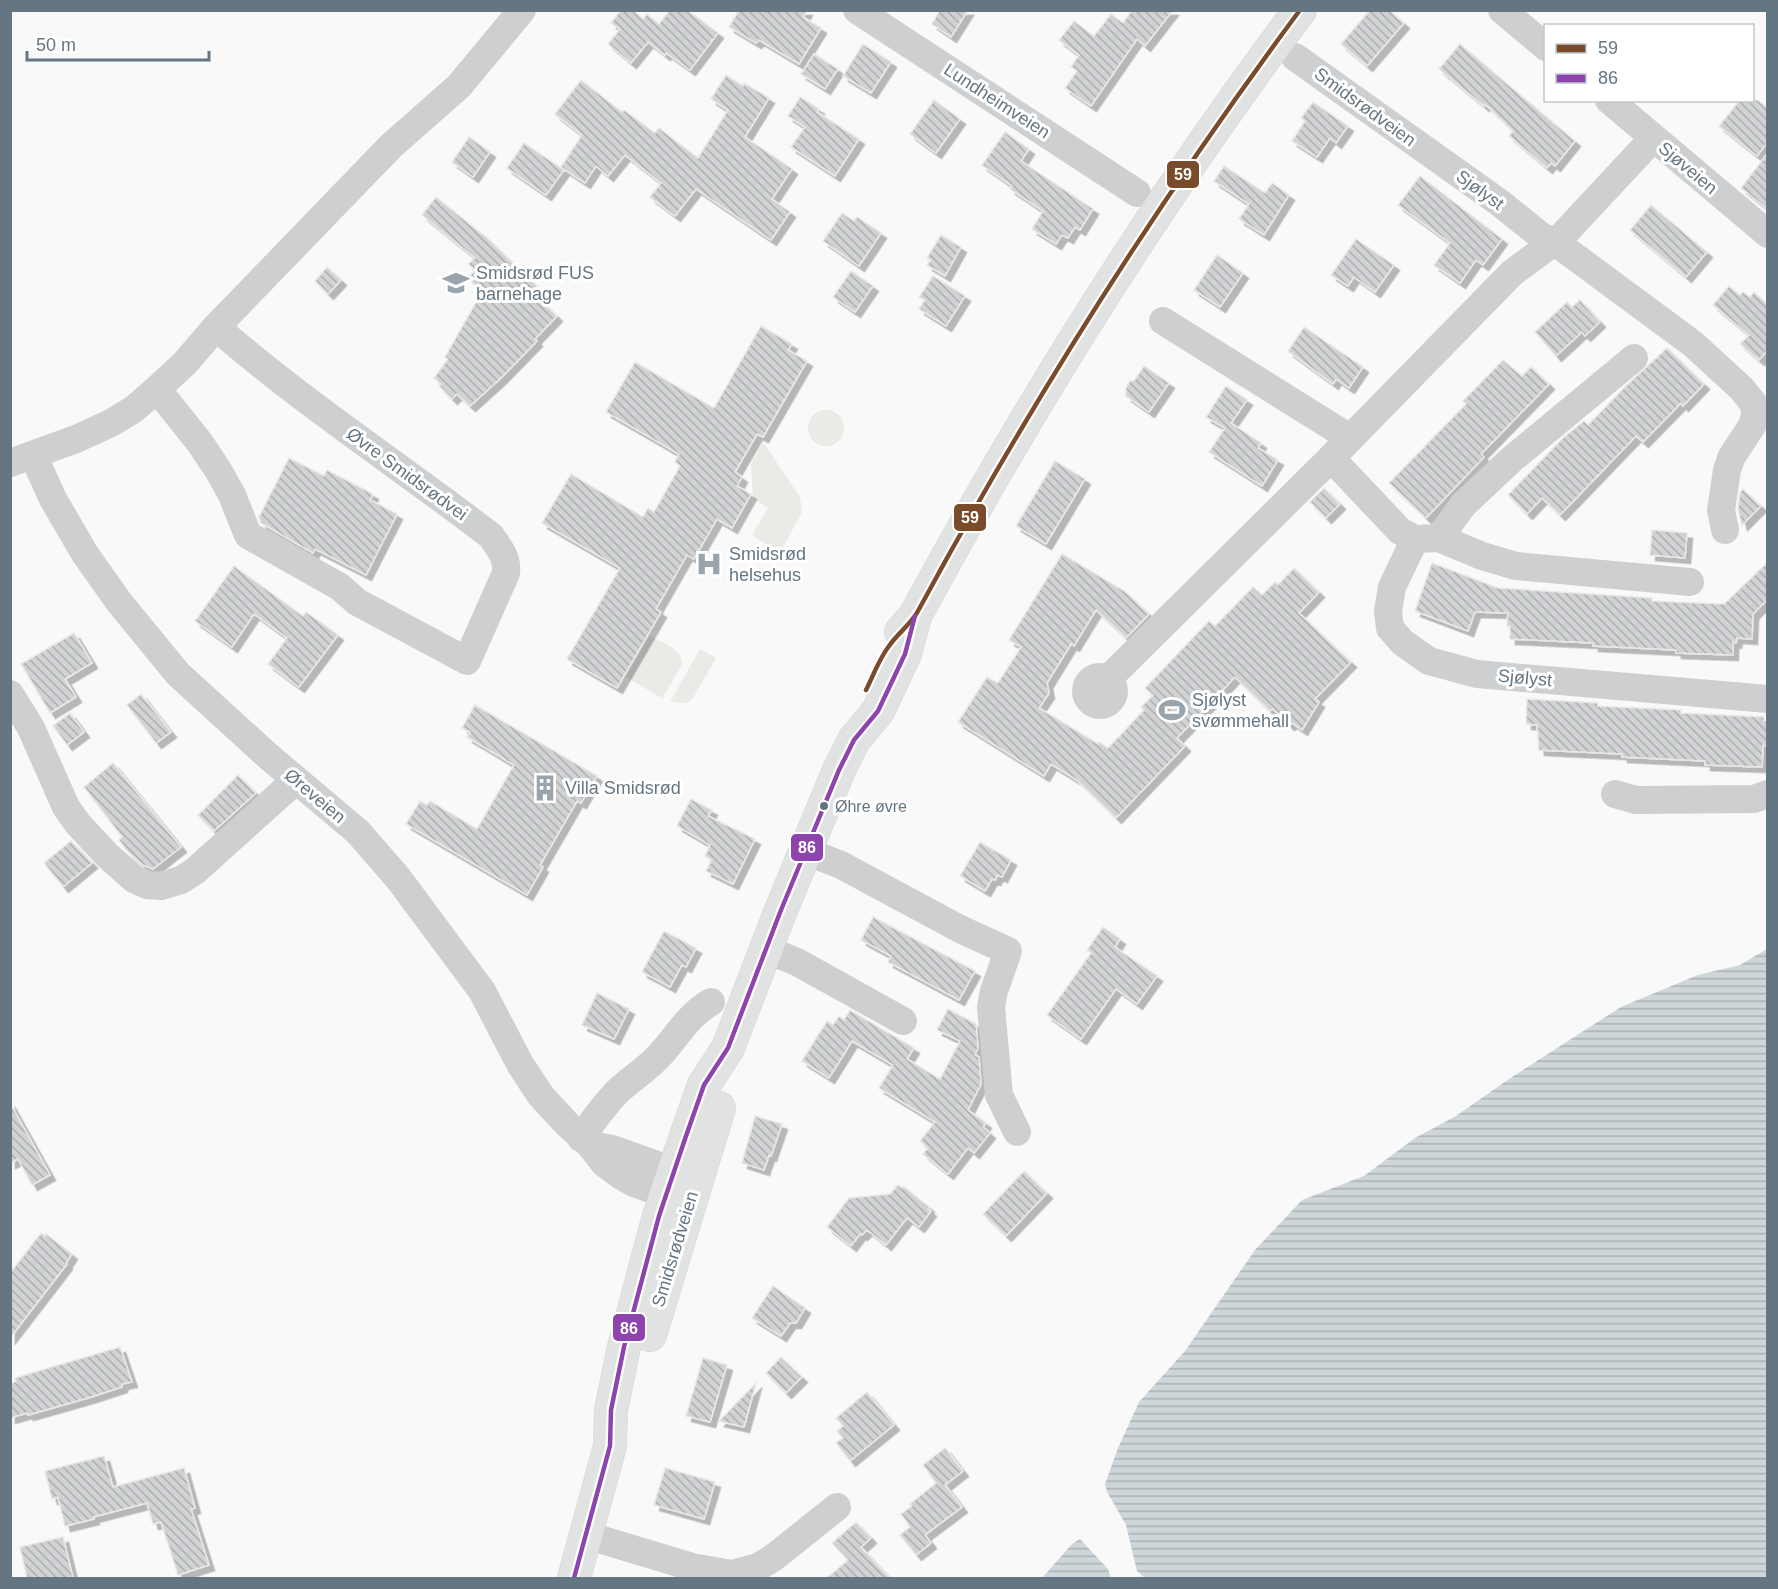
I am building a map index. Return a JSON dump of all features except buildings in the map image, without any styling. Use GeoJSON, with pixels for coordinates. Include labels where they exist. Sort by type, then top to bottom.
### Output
{"type":"FeatureCollection","features":[{"type":"Feature","properties":{"kind":"main road","name":"Smidsrødveien"},"geometry":{"type":"LineString","coordinates":[[580,1556],[609,1446],[626,1415],[677,1188],[723,1093],[728,1048],[805,851],[854,740],[861,700],[888,647],[915,616],[1017,434],[1076,337],[1202,146],[1300,10]]}},
{"type":"Feature","properties":{"kind":"street"},"geometry":{"type":"LineString","coordinates":[[22,459],[111,423],[134,409],[157,389],[185,363],[216,327],[391,146],[459,86],[522,10]]}},
{"type":"Feature","properties":{"kind":"street","name":"Lundheimveien"},"geometry":{"type":"LineString","coordinates":[[857,10],[1137,193]]}},
{"type":"Feature","properties":{"kind":"street"},"geometry":{"type":"LineString","coordinates":[[1502,10],[1544,46]]}},
{"type":"Feature","properties":{"kind":"street","name":"Smidsrødveien"},"geometry":{"type":"LineString","coordinates":[[1295,57],[1435,157]]}},
{"type":"Feature","properties":{"kind":"street","name":"Sjøveien"},"geometry":{"type":"LineString","coordinates":[[1611,102],[1767,234]]}},
{"type":"Feature","properties":{"kind":"street"},"geometry":{"type":"LineString","coordinates":[[1108,679],[1512,273],[1555,242],[1651,138]]}},
{"type":"Feature","properties":{"kind":"street","name":"Sjølyst"},"geometry":{"type":"LineString","coordinates":[[1435,157],[1693,344],[1742,389],[1754,404],[1755,415],[1752,426],[1732,456],[1727,470],[1721,510],[1725,530]]}},
{"type":"Feature","properties":{"kind":"street"},"geometry":{"type":"LineString","coordinates":[[1163,321],[1340,448],[1400,531],[1515,566],[1690,582]]}},
{"type":"Feature","properties":{"kind":"street","name":"Øvre Smidsrødvei"},"geometry":{"type":"LineString","coordinates":[[157,389],[200,443],[218,470],[232,495],[248,535],[340,587],[357,602],[467,661],[506,573],[507,564],[491,536],[265,369],[216,327]]}},
{"type":"Feature","properties":{"kind":"street","name":"Sjølyst"},"geometry":{"type":"LineString","coordinates":[[1634,358],[1512,459],[1427,538],[1392,587],[1388,611],[1390,628],[1402,642],[1429,661],[1477,674],[1767,699]]}},
{"type":"Feature","properties":{"kind":"street","name":"Øreveien"},"geometry":{"type":"LineString","coordinates":[[22,459],[53,499],[86,554],[119,602],[178,674],[357,832],[398,878],[482,991],[520,1064],[541,1096],[586,1141]]}},
{"type":"Feature","properties":{"kind":"street"},"geometry":{"type":"LineString","coordinates":[[10,694],[31,728],[66,807],[78,824],[108,856],[142,884],[161,886],[181,880],[195,871],[296,780]]}},
{"type":"Feature","properties":{"kind":"street"},"geometry":{"type":"LineString","coordinates":[[1615,794],[1636,800],[1754,799],[1767,794]]}},
{"type":"Feature","properties":{"kind":"street"},"geometry":{"type":"LineString","coordinates":[[805,851],[841,865],[960,929],[1008,951],[991,1007],[999,1095],[1017,1132]]}},
{"type":"Feature","properties":{"kind":"street"},"geometry":{"type":"LineString","coordinates":[[765,949],[797,962],[903,1021]]}},
{"type":"Feature","properties":{"kind":"street"},"geometry":{"type":"LineString","coordinates":[[677,1188],[629,1154],[586,1141],[599,1113],[618,1092],[658,1057],[702,1007],[711,1002]]}},
{"type":"Feature","properties":{"kind":"street"},"geometry":{"type":"LineString","coordinates":[[580,1556],[692,1567],[732,1574],[761,1573],[773,1558],[837,1508]]}},
{"type":"Feature","properties":{"kind":"street"},"geometry":{"type":"LineString","coordinates":[[580,1556],[666,1578]]}},
{"type":"Feature","properties":{"kind":"shaded area"},"geometry":{"type":"Polygon","coordinates":[[[826,410],[839,415],[844,428],[839,441],[826,446],[813,441],[808,428],[813,415],[826,410]]]}},
{"type":"Feature","properties":{"kind":"shaded area"},"geometry":{"type":"Polygon","coordinates":[[[763,442],[800,497],[802,512],[780,553],[752,535],[768,508],[753,498],[751,464],[763,442]]]}},
{"type":"Feature","properties":{"kind":"shaded area"},"geometry":{"type":"Polygon","coordinates":[[[650,636],[671,647],[681,659],[682,665],[662,698],[626,677],[650,636]]]}},
{"type":"Feature","properties":{"kind":"shaded area"},"geometry":{"type":"Polygon","coordinates":[[[700,649],[716,658],[693,698],[687,703],[670,702],[700,649]]]}},
{"type":"Feature","properties":{"kind":"shaded area"},"geometry":{"type":"Polygon","coordinates":[[[1767,949],[1767,1578],[1145,1578],[1137,1571],[1126,1525],[1107,1492],[1105,1484],[1118,1448],[1139,1402],[1185,1351],[1255,1250],[1302,1200],[1364,1176],[1415,1138],[1456,1116],[1621,1007],[1698,975],[1740,965],[1767,949]]]}},
{"type":"Feature","properties":{"kind":"shaded area"},"geometry":{"type":"Polygon","coordinates":[[[1080,1539],[1108,1569],[1111,1578],[1042,1578],[1072,1544],[1080,1539]]]}},
{"type":"Feature","properties":{"kind":"transit line","name":"59"},"geometry":{"type":"LineString","coordinates":[[866,690],[885,651],[918,611],[1005,456],[1098,304],[1196,155],[1300,10]]}},
{"type":"Feature","properties":{"kind":"transit line","name":"86"},"geometry":{"type":"LineString","coordinates":[[574,1578],[610,1446],[611,1410],[624,1347],[659,1216],[704,1085],[728,1048],[781,910],[839,770],[854,740],[878,711],[905,654],[915,616]]}},
{"type":"Feature","properties":{"kind":"place","name":"Smidsrød FUS barnehage"},"geometry":{"type":"Point","coordinates":[456,283]}},
{"type":"Feature","properties":{"kind":"place","name":"Smidsrød helsehus"},"geometry":{"type":"Point","coordinates":[709,564]}},
{"type":"Feature","properties":{"kind":"place","name":"Sjølyst svømmehall"},"geometry":{"type":"Point","coordinates":[1172,710]}},
{"type":"Feature","properties":{"kind":"place","name":"Villa Smidsrød"},"geometry":{"type":"Point","coordinates":[545,788]}},
{"type":"Feature","properties":{"kind":"place","name":"Øhre øvre"},"geometry":{"type":"Point","coordinates":[824,806]}}]}
